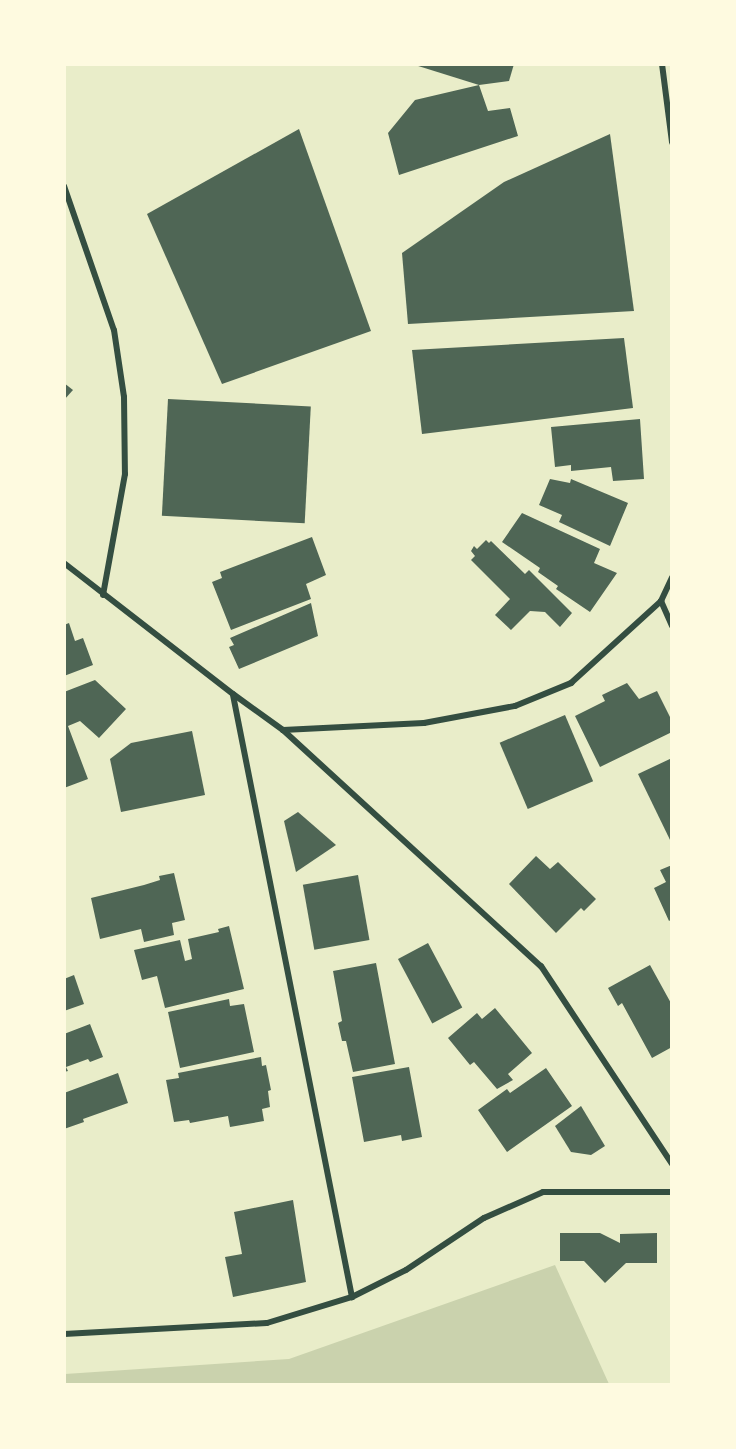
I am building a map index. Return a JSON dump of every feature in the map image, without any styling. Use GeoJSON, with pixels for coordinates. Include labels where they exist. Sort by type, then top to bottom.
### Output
{"type":"FeatureCollection","features":[{"type":"Feature","properties":{"kind":"street"},"geometry":{"type":"LineString","coordinates":[[662,64],[672,142]]}},
{"type":"Feature","properties":{"kind":"street"},"geometry":{"type":"LineString","coordinates":[[64,186],[114,330],[124,397],[125,474],[103,595]]}},
{"type":"Feature","properties":{"kind":"street"},"geometry":{"type":"LineString","coordinates":[[64,563],[283,730],[541,966],[672,1164]]}},
{"type":"Feature","properties":{"kind":"street"},"geometry":{"type":"LineString","coordinates":[[283,730],[424,723],[515,706],[571,683],[660,601],[672,578]]}},
{"type":"Feature","properties":{"kind":"street"},"geometry":{"type":"LineString","coordinates":[[660,601],[672,626]]}},
{"type":"Feature","properties":{"kind":"street"},"geometry":{"type":"LineString","coordinates":[[233,694],[352,1297]]}},
{"type":"Feature","properties":{"kind":"street"},"geometry":{"type":"LineString","coordinates":[[64,1334],[267,1323],[352,1297],[406,1270],[484,1218],[543,1192],[672,1192]]}},
{"type":"Feature","properties":{"kind":"green space"},"geometry":{"type":"Polygon","coordinates":[[[555,1265],[609,1384],[65,1384],[65,1374],[289,1359],[555,1265]]]}},
{"type":"Feature","properties":{"kind":"building"},"geometry":{"type":"Polygon","coordinates":[[[514,64],[509,81],[479,85],[415,65],[514,64]]]}},
{"type":"Feature","properties":{"kind":"building"},"geometry":{"type":"Polygon","coordinates":[[[479,85],[488,111],[510,108],[518,136],[399,175],[388,133],[415,100],[479,85]]]}},
{"type":"Feature","properties":{"kind":"building"},"geometry":{"type":"Polygon","coordinates":[[[299,129],[371,331],[222,384],[147,214],[299,129]]]}},
{"type":"Feature","properties":{"kind":"building"},"geometry":{"type":"Polygon","coordinates":[[[610,134],[634,311],[408,324],[402,253],[504,182],[610,134]]]}},
{"type":"Feature","properties":{"kind":"building"},"geometry":{"type":"Polygon","coordinates":[[[624,338],[633,408],[422,434],[412,350],[624,338]]]}},
{"type":"Feature","properties":{"kind":"building"},"geometry":{"type":"Polygon","coordinates":[[[64,383],[73,390],[64,400],[64,383]]]}},
{"type":"Feature","properties":{"kind":"building"},"geometry":{"type":"Polygon","coordinates":[[[168,399],[311,406],[305,523],[162,516],[168,399]]]}},
{"type":"Feature","properties":{"kind":"building"},"geometry":{"type":"Polygon","coordinates":[[[640,419],[644,479],[613,481],[611,467],[571,471],[571,465],[555,467],[551,427],[640,419]]]}},
{"type":"Feature","properties":{"kind":"building"},"geometry":{"type":"Polygon","coordinates":[[[550,479],[570,483],[571,479],[628,503],[610,546],[559,522],[562,515],[539,505],[550,479]]]}},
{"type":"Feature","properties":{"kind":"building"},"geometry":{"type":"Polygon","coordinates":[[[522,513],[600,549],[594,563],[617,573],[590,612],[556,589],[558,586],[538,572],[540,568],[502,542],[522,513]]]}},
{"type":"Feature","properties":{"kind":"building"},"geometry":{"type":"Polygon","coordinates":[[[312,537],[326,575],[306,584],[311,599],[231,630],[212,582],[222,578],[220,572],[312,537]]]}},
{"type":"Feature","properties":{"kind":"building"},"geometry":{"type":"Polygon","coordinates":[[[486,540],[489,543],[491,541],[525,574],[529,570],[572,613],[560,627],[545,612],[530,611],[511,630],[495,615],[510,599],[471,560],[475,556],[471,551],[474,546],[477,549],[486,540]]]}},
{"type":"Feature","properties":{"kind":"building"},"geometry":{"type":"Polygon","coordinates":[[[311,603],[318,636],[239,669],[229,647],[234,645],[230,638],[311,603]]]}},
{"type":"Feature","properties":{"kind":"building"},"geometry":{"type":"Polygon","coordinates":[[[69,623],[75,641],[83,638],[93,665],[64,676],[64,625],[69,623]]]}},
{"type":"Feature","properties":{"kind":"building"},"geometry":{"type":"Polygon","coordinates":[[[95,680],[126,709],[99,738],[80,721],[68,726],[88,779],[64,788],[64,692],[95,680]]]}},
{"type":"Feature","properties":{"kind":"building"},"geometry":{"type":"Polygon","coordinates":[[[627,683],[639,699],[657,691],[672,721],[672,732],[600,767],[575,716],[605,701],[602,695],[627,683]]]}},
{"type":"Feature","properties":{"kind":"building"},"geometry":{"type":"Polygon","coordinates":[[[565,715],[593,781],[528,809],[500,743],[565,715]]]}},
{"type":"Feature","properties":{"kind":"building"},"geometry":{"type":"Polygon","coordinates":[[[192,731],[205,795],[121,812],[110,759],[131,743],[192,731]]]}},
{"type":"Feature","properties":{"kind":"building"},"geometry":{"type":"Polygon","coordinates":[[[672,758],[672,844],[638,774],[672,758]]]}},
{"type":"Feature","properties":{"kind":"building"},"geometry":{"type":"Polygon","coordinates":[[[298,812],[336,845],[296,872],[284,821],[298,812]]]}},
{"type":"Feature","properties":{"kind":"building"},"geometry":{"type":"Polygon","coordinates":[[[536,856],[550,869],[558,862],[596,899],[584,911],[581,908],[556,933],[509,884],[536,856]]]}},
{"type":"Feature","properties":{"kind":"building"},"geometry":{"type":"Polygon","coordinates":[[[672,865],[672,919],[669,921],[654,888],[666,882],[660,870],[672,865]]]}},
{"type":"Feature","properties":{"kind":"building"},"geometry":{"type":"Polygon","coordinates":[[[174,873],[185,920],[172,923],[174,935],[144,942],[141,929],[100,939],[91,898],[144,885],[160,880],[159,876],[174,873]]]}},
{"type":"Feature","properties":{"kind":"building"},"geometry":{"type":"Polygon","coordinates":[[[358,875],[369,940],[314,950],[303,885],[358,875]]]}},
{"type":"Feature","properties":{"kind":"building"},"geometry":{"type":"Polygon","coordinates":[[[229,926],[244,989],[165,1008],[157,976],[142,980],[134,950],[180,940],[185,961],[192,959],[188,939],[219,932],[218,929],[229,926]]]}},
{"type":"Feature","properties":{"kind":"building"},"geometry":{"type":"Polygon","coordinates":[[[428,943],[462,1007],[432,1023],[398,959],[428,943]]]}},
{"type":"Feature","properties":{"kind":"building"},"geometry":{"type":"Polygon","coordinates":[[[376,963],[395,1064],[353,1072],[346,1041],[342,1041],[338,1023],[342,1021],[333,971],[376,963]]]}},
{"type":"Feature","properties":{"kind":"building"},"geometry":{"type":"Polygon","coordinates":[[[650,965],[672,1005],[672,1047],[652,1058],[622,1003],[618,1006],[608,988],[650,965]]]}},
{"type":"Feature","properties":{"kind":"building"},"geometry":{"type":"Polygon","coordinates":[[[74,975],[84,1004],[64,1011],[64,979],[74,975]]]}},
{"type":"Feature","properties":{"kind":"building"},"geometry":{"type":"Polygon","coordinates":[[[229,999],[230,1006],[244,1004],[254,1052],[180,1068],[168,1012],[229,999]]]}},
{"type":"Feature","properties":{"kind":"building"},"geometry":{"type":"Polygon","coordinates":[[[495,1008],[532,1053],[508,1074],[513,1080],[497,1089],[474,1062],[470,1065],[448,1038],[477,1013],[482,1019],[495,1008]]]}},
{"type":"Feature","properties":{"kind":"building"},"geometry":{"type":"Polygon","coordinates":[[[90,1024],[103,1057],[90,1062],[88,1059],[66,1067],[68,1071],[64,1072],[64,1034],[90,1024]]]}},
{"type":"Feature","properties":{"kind":"building"},"geometry":{"type":"Polygon","coordinates":[[[261,1057],[262,1066],[266,1065],[271,1090],[268,1091],[270,1107],[262,1109],[264,1121],[230,1127],[228,1116],[190,1123],[189,1120],[174,1122],[166,1080],[179,1078],[178,1073],[261,1057]]]}},
{"type":"Feature","properties":{"kind":"building"},"geometry":{"type":"Polygon","coordinates":[[[409,1067],[422,1137],[402,1141],[401,1135],[364,1142],[352,1077],[409,1067]]]}},
{"type":"Feature","properties":{"kind":"building"},"geometry":{"type":"Polygon","coordinates":[[[546,1068],[572,1106],[507,1152],[478,1110],[507,1089],[510,1093],[546,1068]]]}},
{"type":"Feature","properties":{"kind":"building"},"geometry":{"type":"Polygon","coordinates":[[[118,1073],[128,1103],[83,1119],[84,1122],[64,1129],[64,1093],[118,1073]]]}},
{"type":"Feature","properties":{"kind":"building"},"geometry":{"type":"Polygon","coordinates":[[[581,1106],[605,1146],[591,1155],[571,1152],[555,1126],[581,1106]]]}},
{"type":"Feature","properties":{"kind":"building"},"geometry":{"type":"Polygon","coordinates":[[[293,1200],[306,1282],[233,1297],[225,1257],[242,1254],[234,1212],[293,1200]]]}},
{"type":"Feature","properties":{"kind":"building"},"geometry":{"type":"Polygon","coordinates":[[[560,1233],[600,1233],[620,1243],[620,1234],[657,1233],[657,1263],[626,1263],[605,1283],[584,1261],[560,1261],[560,1233]]]}}]}
